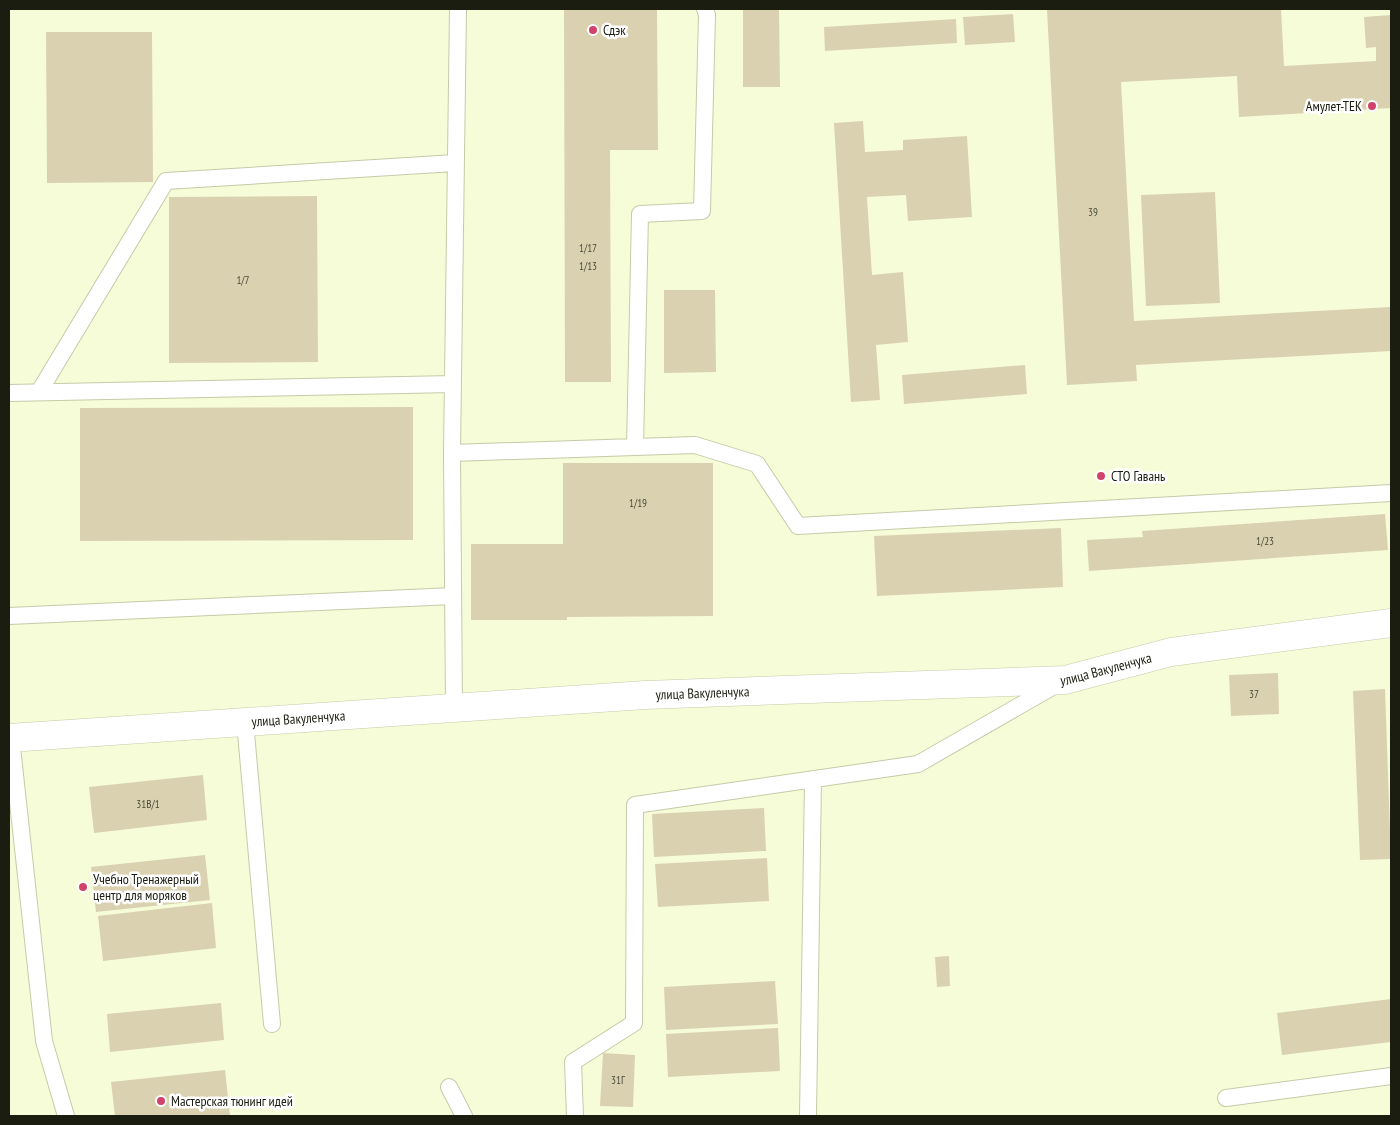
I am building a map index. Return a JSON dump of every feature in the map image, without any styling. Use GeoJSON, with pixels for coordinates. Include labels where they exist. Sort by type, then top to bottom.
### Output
{"type":"FeatureCollection","features":[{"type":"Feature","properties":{"kind":"street","name":"улица Вакуленчука"},"geometry":{"type":"LineString","coordinates":[[10,738],[645,695],[1065,680],[1171,652],[1391,623]]}},
{"type":"Feature","properties":{"kind":"lane"},"geometry":{"type":"LineString","coordinates":[[454,708],[452,453],[458,9]]}},
{"type":"Feature","properties":{"kind":"lane"},"geometry":{"type":"LineString","coordinates":[[635,447],[640,214],[702,211],[707,15],[704,9]]}},
{"type":"Feature","properties":{"kind":"lane"},"geometry":{"type":"LineString","coordinates":[[39,392],[166,182],[456,163]]}},
{"type":"Feature","properties":{"kind":"lane"},"geometry":{"type":"LineString","coordinates":[[9,393],[453,384]]}},
{"type":"Feature","properties":{"kind":"lane"},"geometry":{"type":"LineString","coordinates":[[452,453],[695,445],[756,464],[798,526],[1391,493]]}},
{"type":"Feature","properties":{"kind":"lane"},"geometry":{"type":"LineString","coordinates":[[9,616],[453,596]]}},
{"type":"Feature","properties":{"kind":"lane"},"geometry":{"type":"LineString","coordinates":[[575,1116],[573,1062],[634,1023],[635,805],[918,764],[1065,680]]}},
{"type":"Feature","properties":{"kind":"lane"},"geometry":{"type":"LineString","coordinates":[[245,722],[272,1024]]}},
{"type":"Feature","properties":{"kind":"lane"},"geometry":{"type":"LineString","coordinates":[[10,738],[44,1041],[66,1116]]}},
{"type":"Feature","properties":{"kind":"lane"},"geometry":{"type":"LineString","coordinates":[[808,1116],[813,779]]}},
{"type":"Feature","properties":{"kind":"lane"},"geometry":{"type":"LineString","coordinates":[[1226,1098],[1391,1076]]}},
{"type":"Feature","properties":{"kind":"lane"},"geometry":{"type":"LineString","coordinates":[[449,1087],[464,1116]]}},
{"type":"Feature","properties":{"kind":"building"},"geometry":{"type":"Polygon","coordinates":[[[564,9],[657,9],[658,150],[610,150],[611,382],[565,382],[564,9]]]}},
{"type":"Feature","properties":{"kind":"building"},"geometry":{"type":"Polygon","coordinates":[[[743,9],[779,9],[780,87],[743,87],[743,9]]]}},
{"type":"Feature","properties":{"kind":"building"},"geometry":{"type":"Polygon","coordinates":[[[1281,9],[1284,66],[1376,61],[1376,47],[1366,48],[1364,17],[1391,15],[1391,108],[1239,117],[1237,76],[1121,82],[1134,321],[1391,307],[1391,351],[1136,365],[1137,381],[1067,385],[1047,10],[1281,9]]]}},
{"type":"Feature","properties":{"kind":"building"},"geometry":{"type":"Polygon","coordinates":[[[1013,14],[1015,42],[965,45],[963,17],[1013,14]]]}},
{"type":"Feature","properties":{"kind":"building"},"geometry":{"type":"Polygon","coordinates":[[[956,19],[957,43],[825,51],[824,27],[956,19]]]}},
{"type":"Feature","properties":{"kind":"building"},"geometry":{"type":"Polygon","coordinates":[[[46,32],[152,32],[153,182],[47,183],[46,32]]]}},
{"type":"Feature","properties":{"kind":"building"},"geometry":{"type":"Polygon","coordinates":[[[863,121],[865,152],[903,150],[903,140],[967,136],[972,217],[908,221],[906,195],[867,197],[872,275],[903,272],[908,342],[876,345],[880,400],[851,402],[834,123],[863,121]]]}},
{"type":"Feature","properties":{"kind":"building"},"geometry":{"type":"Polygon","coordinates":[[[1215,192],[1220,303],[1146,306],[1141,195],[1215,192]]]}},
{"type":"Feature","properties":{"kind":"building"},"geometry":{"type":"Polygon","coordinates":[[[317,196],[318,362],[169,363],[169,197],[317,196]]]}},
{"type":"Feature","properties":{"kind":"building"},"geometry":{"type":"Polygon","coordinates":[[[664,290],[715,290],[716,372],[664,373],[664,290]]]}},
{"type":"Feature","properties":{"kind":"building"},"geometry":{"type":"Polygon","coordinates":[[[1025,365],[1027,394],[904,404],[902,375],[1025,365]]]}},
{"type":"Feature","properties":{"kind":"building"},"geometry":{"type":"Polygon","coordinates":[[[413,407],[413,540],[80,541],[80,408],[413,407]]]}},
{"type":"Feature","properties":{"kind":"building"},"geometry":{"type":"Polygon","coordinates":[[[563,463],[713,463],[713,616],[567,617],[567,620],[471,620],[471,544],[563,544],[563,463]]]}},
{"type":"Feature","properties":{"kind":"building"},"geometry":{"type":"Polygon","coordinates":[[[1385,514],[1388,550],[1089,571],[1087,540],[1143,537],[1142,531],[1385,514]]]}},
{"type":"Feature","properties":{"kind":"building"},"geometry":{"type":"Polygon","coordinates":[[[1061,528],[1063,587],[877,596],[874,536],[1061,528]]]}},
{"type":"Feature","properties":{"kind":"building"},"geometry":{"type":"Polygon","coordinates":[[[1278,673],[1279,714],[1231,716],[1229,675],[1278,673]]]}},
{"type":"Feature","properties":{"kind":"building"},"geometry":{"type":"Polygon","coordinates":[[[1385,689],[1391,859],[1360,860],[1353,691],[1385,689]]]}},
{"type":"Feature","properties":{"kind":"building"},"geometry":{"type":"Polygon","coordinates":[[[203,775],[207,820],[94,833],[89,787],[203,775]]]}},
{"type":"Feature","properties":{"kind":"building"},"geometry":{"type":"Polygon","coordinates":[[[764,808],[766,851],[654,857],[652,814],[764,808]]]}},
{"type":"Feature","properties":{"kind":"building"},"geometry":{"type":"Polygon","coordinates":[[[205,855],[210,900],[96,912],[91,867],[205,855]]]}},
{"type":"Feature","properties":{"kind":"building"},"geometry":{"type":"Polygon","coordinates":[[[767,858],[769,901],[658,907],[655,864],[767,858]]]}},
{"type":"Feature","properties":{"kind":"building"},"geometry":{"type":"Polygon","coordinates":[[[212,903],[216,948],[103,961],[98,916],[212,903]]]}},
{"type":"Feature","properties":{"kind":"building"},"geometry":{"type":"Polygon","coordinates":[[[949,956],[950,986],[937,987],[935,957],[949,956]]]}},
{"type":"Feature","properties":{"kind":"building"},"geometry":{"type":"Polygon","coordinates":[[[775,981],[778,1024],[666,1030],[664,987],[775,981]]]}},
{"type":"Feature","properties":{"kind":"building"},"geometry":{"type":"Polygon","coordinates":[[[1391,999],[1391,1042],[1282,1055],[1277,1013],[1391,999]]]}},
{"type":"Feature","properties":{"kind":"building"},"geometry":{"type":"Polygon","coordinates":[[[221,1003],[224,1040],[110,1052],[107,1014],[221,1003]]]}},
{"type":"Feature","properties":{"kind":"building"},"geometry":{"type":"Polygon","coordinates":[[[778,1028],[780,1071],[668,1077],[666,1034],[778,1028]]]}},
{"type":"Feature","properties":{"kind":"building"},"geometry":{"type":"Polygon","coordinates":[[[603,1053],[635,1055],[633,1107],[600,1106],[603,1053]]]}},
{"type":"Feature","properties":{"kind":"building"},"geometry":{"type":"Polygon","coordinates":[[[225,1070],[230,1115],[115,1116],[111,1082],[225,1070]]]}},
{"type":"Feature","properties":{"kind":"place","name":"Сдэк"},"geometry":{"type":"Point","coordinates":[593,30]}},
{"type":"Feature","properties":{"kind":"place","name":"Амулет-ТЕК"},"geometry":{"type":"Point","coordinates":[1372,106]}},
{"type":"Feature","properties":{"kind":"place","name":"СТО Гавань"},"geometry":{"type":"Point","coordinates":[1101,476]}},
{"type":"Feature","properties":{"kind":"place","name":"Учебно Тренажерный центр для моряков"},"geometry":{"type":"Point","coordinates":[83,887]}},
{"type":"Feature","properties":{"kind":"place","name":"Мастерская тюнинг идей"},"geometry":{"type":"Point","coordinates":[161,1101]}}]}
